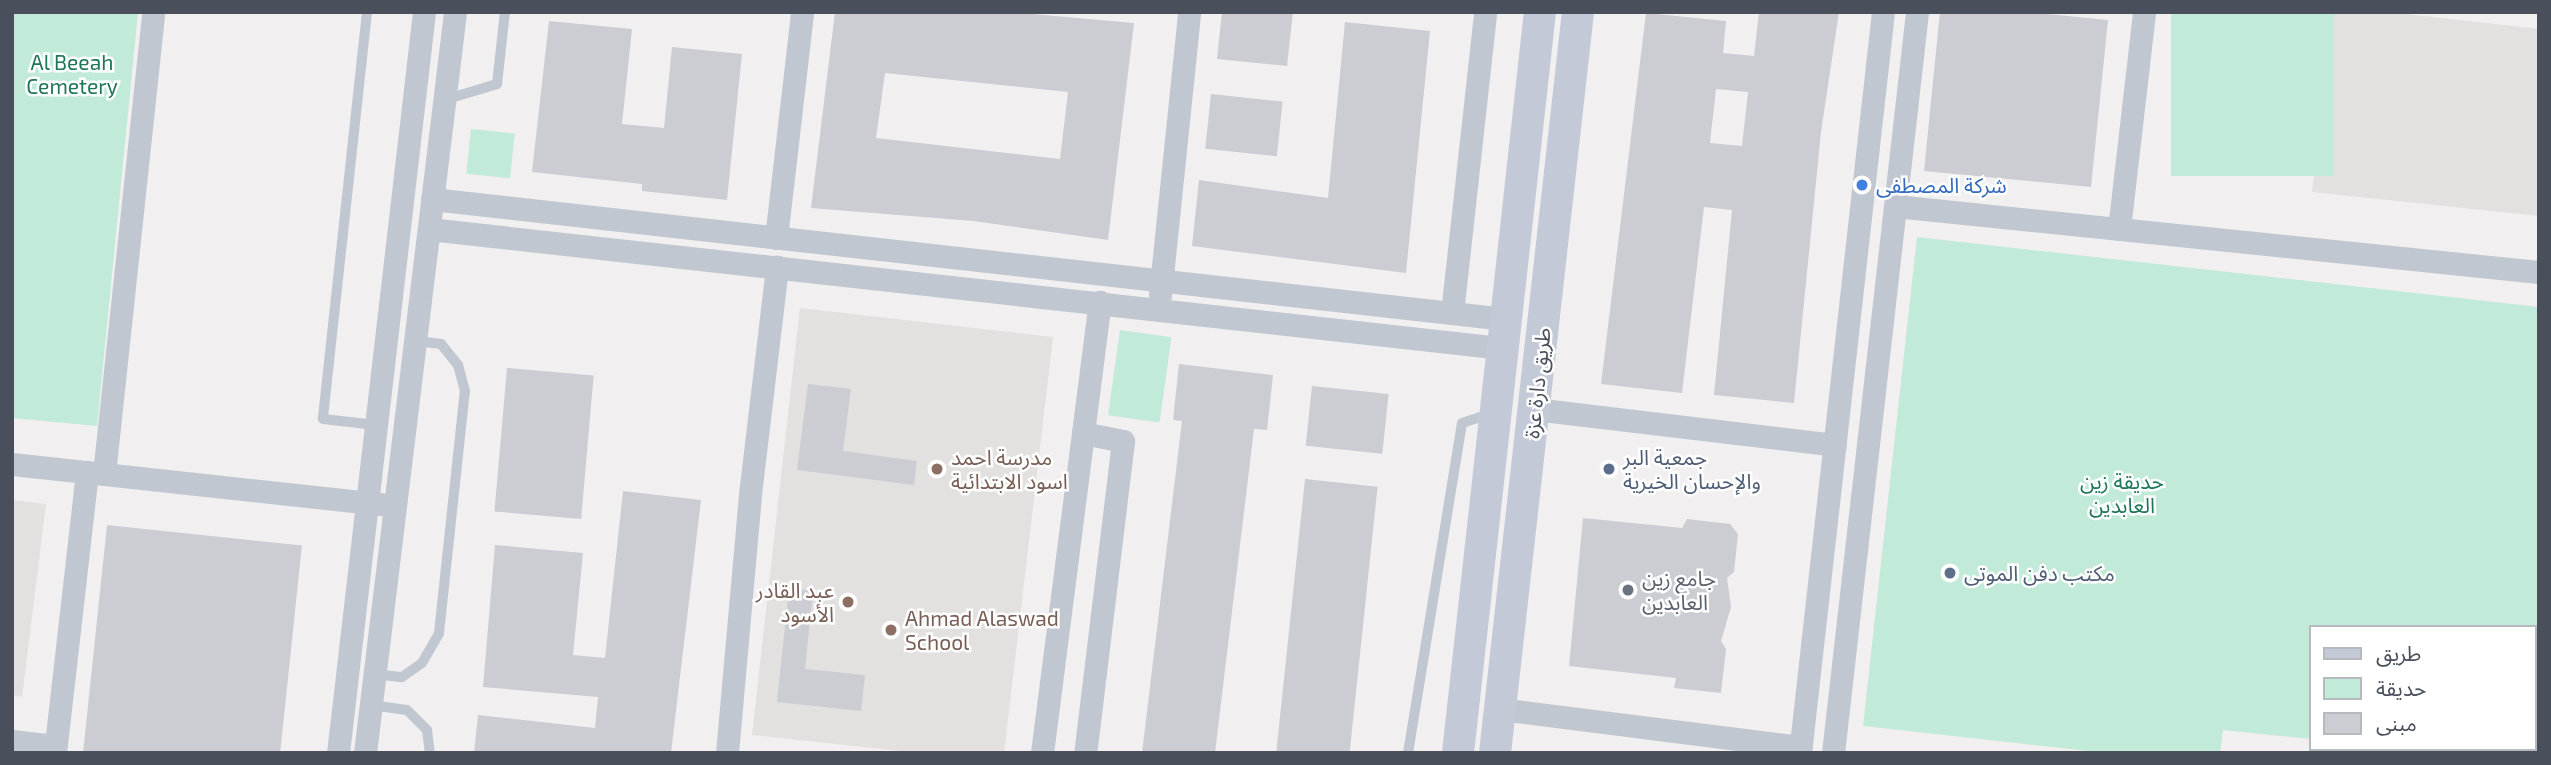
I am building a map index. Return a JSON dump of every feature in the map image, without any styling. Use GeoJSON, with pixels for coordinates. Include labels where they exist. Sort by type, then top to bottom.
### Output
{"type":"FeatureCollection","features":[{"type":"Feature","properties":{"kind":"main road"},"geometry":{"type":"LineString","coordinates":[[1458,753],[1499,411],[1503,334],[1540,12]]}},
{"type":"Feature","properties":{"kind":"main road","name":"طريق دارة عزة"},"geometry":{"type":"LineString","coordinates":[[1495,753],[1578,12]]}},
{"type":"Feature","properties":{"kind":"street"},"geometry":{"type":"LineString","coordinates":[[12,741],[55,749],[95,473],[153,12]]}},
{"type":"Feature","properties":{"kind":"street"},"geometry":{"type":"LineString","coordinates":[[338,753],[424,12]]}},
{"type":"Feature","properties":{"kind":"street"},"geometry":{"type":"LineString","coordinates":[[365,753],[455,12]]}},
{"type":"Feature","properties":{"kind":"street"},"geometry":{"type":"LineString","coordinates":[[776,238],[802,12]]}},
{"type":"Feature","properties":{"kind":"street"},"geometry":{"type":"LineString","coordinates":[[1158,309],[1189,12]]}},
{"type":"Feature","properties":{"kind":"street"},"geometry":{"type":"LineString","coordinates":[[1452,313],[1485,12]]}},
{"type":"Feature","properties":{"kind":"street"},"geometry":{"type":"LineString","coordinates":[[1500,709],[1800,750],[1883,12]]}},
{"type":"Feature","properties":{"kind":"street"},"geometry":{"type":"LineString","coordinates":[[1833,753],[1917,12]]}},
{"type":"Feature","properties":{"kind":"street"},"geometry":{"type":"LineString","coordinates":[[2119,229],[2144,12]]}},
{"type":"Feature","properties":{"kind":"street"},"geometry":{"type":"LineString","coordinates":[[432,199],[1452,313],[1503,334]]}},
{"type":"Feature","properties":{"kind":"street"},"geometry":{"type":"LineString","coordinates":[[1895,206],[2539,272]]}},
{"type":"Feature","properties":{"kind":"street"},"geometry":{"type":"LineString","coordinates":[[429,229],[1158,309],[1503,334]]}},
{"type":"Feature","properties":{"kind":"street"},"geometry":{"type":"LineString","coordinates":[[727,753],[750,494],[777,267]]}},
{"type":"Feature","properties":{"kind":"street"},"geometry":{"type":"LineString","coordinates":[[1042,753],[1100,302]]}},
{"type":"Feature","properties":{"kind":"street"},"geometry":{"type":"LineString","coordinates":[[1847,335],[1880,338]]}},
{"type":"Feature","properties":{"kind":"street"},"geometry":{"type":"LineString","coordinates":[[1534,410],[1835,445]]}},
{"type":"Feature","properties":{"kind":"street"},"geometry":{"type":"LineString","coordinates":[[1083,433],[1123,441],[1085,753]]}},
{"type":"Feature","properties":{"kind":"street"},"geometry":{"type":"LineString","coordinates":[[12,464],[396,506]]}},
{"type":"Feature","properties":{"kind":"street"},"geometry":{"type":"LineString","coordinates":[[1816,610],[1849,612]]}},
{"type":"Feature","properties":{"kind":"lane"},"geometry":{"type":"LineString","coordinates":[[367,12],[323,419],[376,425]]}},
{"type":"Feature","properties":{"kind":"lane"},"geometry":{"type":"LineString","coordinates":[[444,100],[496,84],[505,12]]}},
{"type":"Feature","properties":{"kind":"lane"},"geometry":{"type":"LineString","coordinates":[[376,674],[402,677],[422,663],[439,633],[464,391],[458,365],[441,344],[415,341]]}},
{"type":"Feature","properties":{"kind":"lane"},"geometry":{"type":"LineString","coordinates":[[1408,753],[1462,423],[1499,411]]}},
{"type":"Feature","properties":{"kind":"lane"},"geometry":{"type":"LineString","coordinates":[[371,705],[407,710],[427,730],[430,753]]}},
{"type":"Feature","properties":{"kind":"shaded area"},"geometry":{"type":"Polygon","coordinates":[[[2334,12],[2389,12],[2539,29],[2539,216],[2312,192],[2334,12]]]}},
{"type":"Feature","properties":{"kind":"shaded area"},"geometry":{"type":"Polygon","coordinates":[[[800,308],[1053,337],[1004,753],[919,753],[752,735],[800,308]]]}},
{"type":"Feature","properties":{"kind":"shaded area"},"geometry":{"type":"Polygon","coordinates":[[[12,500],[46,504],[22,697],[12,695],[12,500]]]}},
{"type":"Feature","properties":{"kind":"green space","name":"Al Beeah Cemetery"},"geometry":{"type":"Polygon","coordinates":[[[12,12],[138,12],[97,426],[12,418],[12,12]]]}},
{"type":"Feature","properties":{"kind":"green space"},"geometry":{"type":"Polygon","coordinates":[[[2171,12],[2334,12],[2334,176],[2171,176],[2171,12]]]}},
{"type":"Feature","properties":{"kind":"green space"},"geometry":{"type":"Polygon","coordinates":[[[471,129],[515,134],[510,178],[466,174],[471,129]]]}},
{"type":"Feature","properties":{"kind":"green space","name":"حديقة زين العابدين"},"geometry":{"type":"Polygon","coordinates":[[[1917,237],[2539,307],[2539,753],[2468,751],[2537,751],[2537,625],[2310,625],[2310,739],[2223,730],[2220,753],[2107,753],[1863,726],[1917,237]]]}},
{"type":"Feature","properties":{"kind":"green space"},"geometry":{"type":"Polygon","coordinates":[[[1120,330],[1171,337],[1160,422],[1108,415],[1120,330]]]}},
{"type":"Feature","properties":{"kind":"building"},"geometry":{"type":"Polygon","coordinates":[[[835,12],[1010,12],[1134,23],[1108,240],[973,221],[811,208],[835,12]],[[885,73],[876,138],[1060,159],[1068,92],[885,73]]]}},
{"type":"Feature","properties":{"kind":"building"},"geometry":{"type":"Polygon","coordinates":[[[1222,12],[1293,12],[1287,66],[1217,59],[1222,12]]]}},
{"type":"Feature","properties":{"kind":"building"},"geometry":{"type":"Polygon","coordinates":[[[1759,12],[1839,12],[1821,132],[1794,403],[1714,395],[1732,210],[1704,207],[1682,393],[1601,384],[1646,13],[1726,21],[1723,53],[1754,56],[1759,12]],[[1716,89],[1710,143],[1742,146],[1748,92],[1716,89]]]}},
{"type":"Feature","properties":{"kind":"building"},"geometry":{"type":"Polygon","coordinates":[[[1940,12],[2026,12],[2108,20],[2091,187],[1924,171],[1940,12]]]}},
{"type":"Feature","properties":{"kind":"building"},"geometry":{"type":"Polygon","coordinates":[[[549,21],[632,29],[622,124],[664,128],[672,47],[742,54],[727,200],[642,191],[642,184],[532,172],[549,21]]]}},
{"type":"Feature","properties":{"kind":"building"},"geometry":{"type":"Polygon","coordinates":[[[1345,22],[1430,31],[1406,273],[1192,246],[1199,180],[1328,198],[1345,22]]]}},
{"type":"Feature","properties":{"kind":"building"},"geometry":{"type":"Polygon","coordinates":[[[1211,94],[1283,102],[1277,156],[1205,149],[1211,94]]]}},
{"type":"Feature","properties":{"kind":"building"},"geometry":{"type":"Polygon","coordinates":[[[1179,364],[1273,375],[1267,430],[1254,429],[1215,753],[1142,753],[1182,421],[1173,420],[1179,364]]]}},
{"type":"Feature","properties":{"kind":"building"},"geometry":{"type":"Polygon","coordinates":[[[507,368],[594,376],[581,519],[494,511],[507,368]]]}},
{"type":"Feature","properties":{"kind":"building"},"geometry":{"type":"Polygon","coordinates":[[[808,384],[851,389],[843,451],[917,461],[914,485],[797,470],[808,384]]]}},
{"type":"Feature","properties":{"kind":"building"},"geometry":{"type":"Polygon","coordinates":[[[1312,386],[1389,394],[1382,454],[1306,446],[1312,386]]]}},
{"type":"Feature","properties":{"kind":"building"},"geometry":{"type":"Polygon","coordinates":[[[1305,479],[1378,487],[1350,753],[1276,753],[1305,479]]]}},
{"type":"Feature","properties":{"kind":"building"},"geometry":{"type":"Polygon","coordinates":[[[623,491],[701,500],[671,753],[474,753],[478,715],[595,728],[598,697],[483,687],[495,545],[583,553],[573,655],[605,658],[623,491]]]}},
{"type":"Feature","properties":{"kind":"building"},"geometry":{"type":"Polygon","coordinates":[[[1583,518],[1682,528],[1687,519],[1730,524],[1738,534],[1734,572],[1727,578],[1731,607],[1721,641],[1726,649],[1721,693],[1674,688],[1676,678],[1569,666],[1583,518]]]}},
{"type":"Feature","properties":{"kind":"building"},"geometry":{"type":"Polygon","coordinates":[[[107,525],[302,545],[280,753],[83,753],[107,525]]]}},
{"type":"Feature","properties":{"kind":"building"},"geometry":{"type":"Polygon","coordinates":[[[789,588],[813,591],[805,669],[865,675],[861,711],[777,702],[789,588]]]}},
{"type":"Feature","properties":{"kind":"place","name":"شركة المصطفى"},"geometry":{"type":"Point","coordinates":[1862,185]}},
{"type":"Feature","properties":{"kind":"place","name":"مدرسة احمد اسود الابتدائية"},"geometry":{"type":"Point","coordinates":[937,469]}},
{"type":"Feature","properties":{"kind":"place","name":"جمعية البر والإحسان الخيرية"},"geometry":{"type":"Point","coordinates":[1609,469]}},
{"type":"Feature","properties":{"kind":"place","name":"مكتب دفن الموتى"},"geometry":{"type":"Point","coordinates":[1950,573]}},
{"type":"Feature","properties":{"kind":"place","name":"جامع زين العابدين"},"geometry":{"type":"Point","coordinates":[1628,590]}},
{"type":"Feature","properties":{"kind":"place","name":"عبد القادر الأسود"},"geometry":{"type":"Point","coordinates":[848,602]}},
{"type":"Feature","properties":{"kind":"place","name":"Ahmad Alaswad School"},"geometry":{"type":"Point","coordinates":[891,630]}}]}
